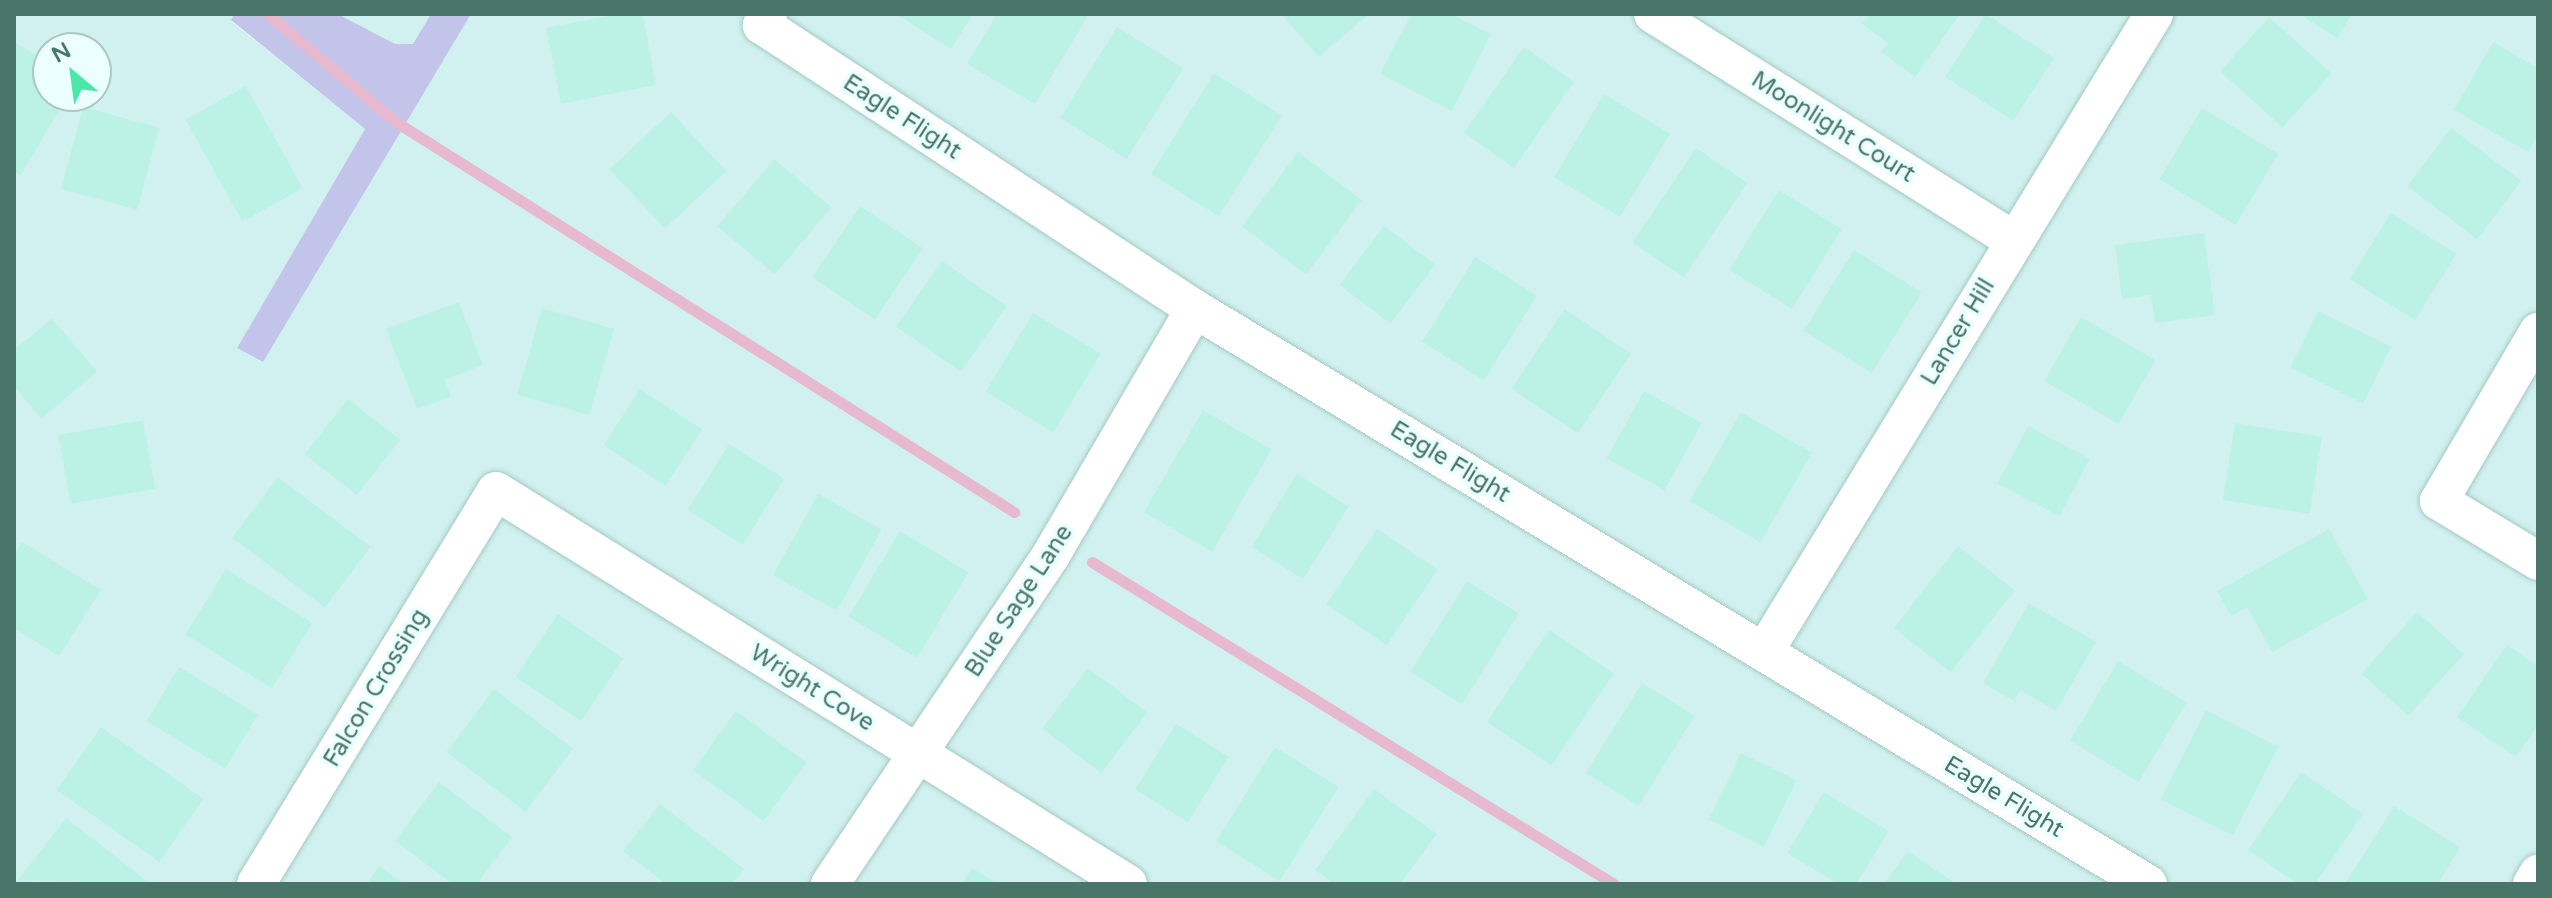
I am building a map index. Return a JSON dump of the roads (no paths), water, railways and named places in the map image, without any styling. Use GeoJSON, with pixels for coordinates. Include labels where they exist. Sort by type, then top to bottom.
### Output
{"type":"FeatureCollection","features":[{"type":"Feature","properties":{"kind":"street","name":"Moonlight Court"},"geometry":{"type":"LineString","coordinates":[[1653,14],[2013,240]]}},
{"type":"Feature","properties":{"kind":"street","name":"Lancer Hill"},"geometry":{"type":"LineString","coordinates":[[1764,652],[2013,240],[2154,14]]}},
{"type":"Feature","properties":{"kind":"street","name":"Eagle Flight"},"geometry":{"type":"LineString","coordinates":[[765,19],[1195,309],[2148,884]]}},
{"type":"Feature","properties":{"kind":"street","name":"Blue Sage Lane"},"geometry":{"type":"LineString","coordinates":[[830,884],[1051,555],[1195,309]]}},
{"type":"Feature","properties":{"kind":"street"},"geometry":{"type":"LineString","coordinates":[[2538,332],[2439,501],[2538,561]]}},
{"type":"Feature","properties":{"kind":"street","name":"Wright Cove"},"geometry":{"type":"LineString","coordinates":[[496,491],[1128,884]]}},
{"type":"Feature","properties":{"kind":"street","name":"Falcon Crossing"},"geometry":{"type":"LineString","coordinates":[[256,884],[496,491]]}},
{"type":"Feature","properties":{"kind":"street"},"geometry":{"type":"LineString","coordinates":[[2532,884],[2538,874]]}},
{"type":"Feature","properties":{"kind":"waterway"},"geometry":{"type":"LineString","coordinates":[[268,14],[396,122],[1014,512]]}},
{"type":"Feature","properties":{"kind":"waterway"},"geometry":{"type":"LineString","coordinates":[[1092,562],[1614,884]]}}]}
